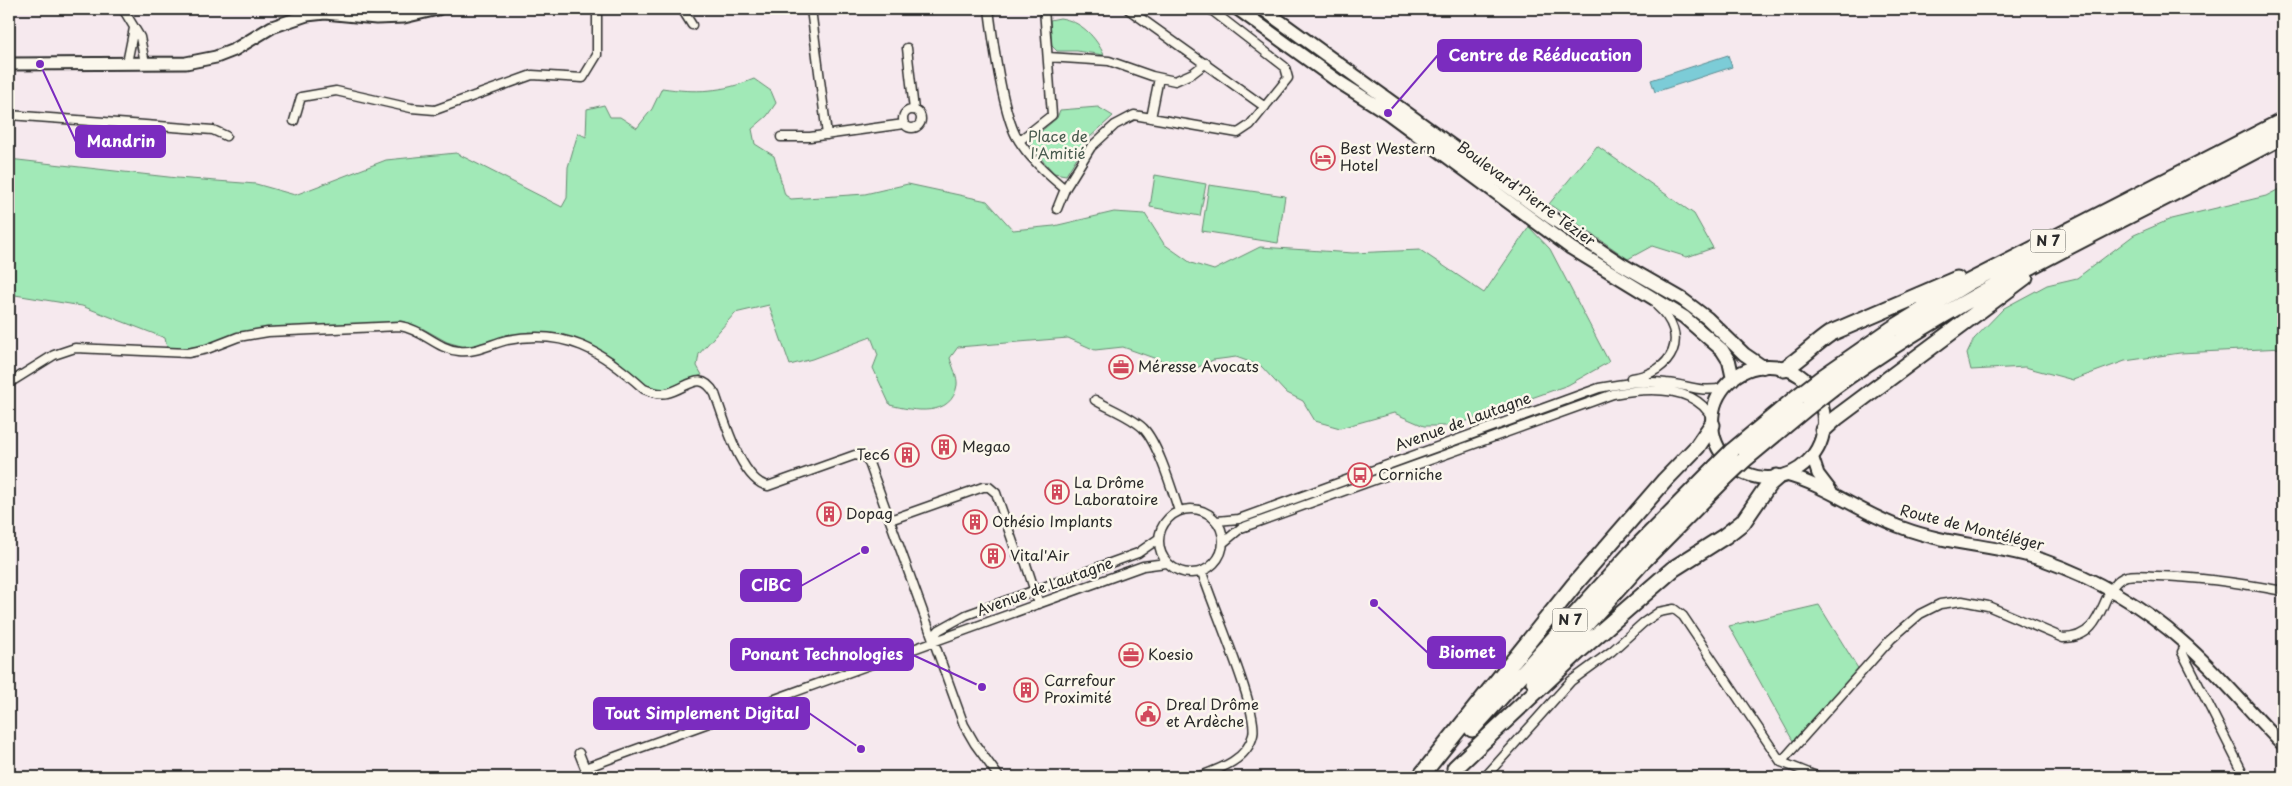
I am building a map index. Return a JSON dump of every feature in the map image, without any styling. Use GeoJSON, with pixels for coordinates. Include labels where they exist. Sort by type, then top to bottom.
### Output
{"type":"FeatureCollection","features":[{"type":"Feature","properties":{"kind":"highway","name":"N 7"},"geometry":{"type":"LineString","coordinates":[[1428,777],[1633,551],[1738,456],[1827,383],[1934,302],[2059,235],[2283,121]]}},
{"type":"Feature","properties":{"kind":"highway","name":"N 7"},"geometry":{"type":"LineString","coordinates":[[1827,383],[1868,362],[1940,315],[2060,250],[2283,136]]}},
{"type":"Feature","properties":{"kind":"highway"},"geometry":{"type":"LineString","coordinates":[[1784,369],[1798,361],[1816,343],[1831,333],[2059,235]]}},
{"type":"Feature","properties":{"kind":"highway"},"geometry":{"type":"LineString","coordinates":[[1823,430],[1836,418],[2060,250]]}},
{"type":"Feature","properties":{"kind":"highway"},"geometry":{"type":"LineString","coordinates":[[1420,777],[1574,585],[1665,480],[1697,447],[1712,422]]}},
{"type":"Feature","properties":{"kind":"highway","name":"N 7"},"geometry":{"type":"LineString","coordinates":[[1451,773],[1722,471]]}},
{"type":"Feature","properties":{"kind":"highway"},"geometry":{"type":"LineString","coordinates":[[1451,773],[1580,650],[1672,569],[1733,530],[1757,494],[1778,477]]}},
{"type":"Feature","properties":{"kind":"main road"},"geometry":{"type":"LineString","coordinates":[[9,64],[186,63],[202,61],[234,50],[288,20],[307,15],[341,12],[376,18],[404,17],[438,9]]}},
{"type":"Feature","properties":{"kind":"main road","name":"Boulevard Pierre Tézier"},"geometry":{"type":"LineString","coordinates":[[1238,9],[1339,82],[1388,113],[1571,248],[1673,309],[1699,328],[1727,356],[1731,366],[1728,383]]}},
{"type":"Feature","properties":{"kind":"main road","name":"Boulevard Pierre Tézier"},"geometry":{"type":"LineString","coordinates":[[1263,9],[1570,231],[1682,299],[1707,318],[1744,354],[1763,367]]}},
{"type":"Feature","properties":{"kind":"main road"},"geometry":{"type":"LineString","coordinates":[[1763,367],[1784,369],[1800,376],[1812,388],[1823,412],[1823,430],[1812,456],[1800,467],[1778,477],[1746,474],[1730,464],[1717,446],[1712,422],[1716,401],[1728,383],[1750,369],[1763,367]]}},
{"type":"Feature","properties":{"kind":"main road","name":"Route de Montéléger"},"geometry":{"type":"LineString","coordinates":[[1812,456],[1818,474],[1834,494]]}},
{"type":"Feature","properties":{"kind":"main road","name":"Route de Montéléger"},"geometry":{"type":"LineString","coordinates":[[1778,477],[1800,478],[1834,494],[1870,515],[1904,529],[1940,539],[2009,550],[2043,560],[2112,590],[2146,613],[2186,645],[2283,745]]}},
{"type":"Feature","properties":{"kind":"street"},"geometry":{"type":"LineString","coordinates":[[123,9],[140,37],[145,62]]}},
{"type":"Feature","properties":{"kind":"street"},"geometry":{"type":"LineString","coordinates":[[294,121],[301,97],[336,91],[411,108],[435,110],[532,76],[583,78],[596,55],[596,9]]}},
{"type":"Feature","properties":{"kind":"street"},"geometry":{"type":"LineString","coordinates":[[682,9],[692,25]]}},
{"type":"Feature","properties":{"kind":"street"},"geometry":{"type":"LineString","coordinates":[[811,9],[827,135]]}},
{"type":"Feature","properties":{"kind":"street"},"geometry":{"type":"LineString","coordinates":[[989,9],[1006,108],[1019,141],[1028,155],[1065,190]]}},
{"type":"Feature","properties":{"kind":"street"},"geometry":{"type":"LineString","coordinates":[[1019,141],[1052,115],[1044,9]]}},
{"type":"Feature","properties":{"kind":"street"},"geometry":{"type":"LineString","coordinates":[[1128,9],[1265,107]]}},
{"type":"Feature","properties":{"kind":"street"},"geometry":{"type":"LineString","coordinates":[[1057,209],[1065,190],[1091,147],[1115,125],[1134,115],[1238,133],[1250,125],[1288,78],[1285,67],[1210,9]]}},
{"type":"Feature","properties":{"kind":"street"},"geometry":{"type":"LineString","coordinates":[[126,63],[134,28]]}},
{"type":"Feature","properties":{"kind":"street"},"geometry":{"type":"LineString","coordinates":[[907,48],[914,110],[920,115],[921,122],[916,128],[909,128],[904,124],[903,116],[908,111],[914,110]]}},
{"type":"Feature","properties":{"kind":"street"},"geometry":{"type":"LineString","coordinates":[[1048,57],[1109,61],[1175,81],[1193,73],[1206,63]]}},
{"type":"Feature","properties":{"kind":"street"},"geometry":{"type":"LineString","coordinates":[[1151,118],[1160,78]]}},
{"type":"Feature","properties":{"kind":"street"},"geometry":{"type":"LineString","coordinates":[[9,115],[213,130],[226,136]]}},
{"type":"Feature","properties":{"kind":"street"},"geometry":{"type":"LineString","coordinates":[[781,136],[810,137],[904,124]]}},
{"type":"Feature","properties":{"kind":"street"},"geometry":{"type":"LineString","coordinates":[[1599,388],[1606,382],[1617,379],[1652,374],[1670,358],[1673,346],[1674,334],[1672,323],[1666,314],[1615,276]]}},
{"type":"Feature","properties":{"kind":"street"},"geometry":{"type":"LineString","coordinates":[[9,383],[67,349],[85,347],[188,353],[207,349],[238,337],[268,332],[400,326],[411,328],[450,350],[461,352],[520,338],[552,336],[584,345],[599,353],[644,389],[652,393],[668,393],[690,382],[701,381],[710,385],[744,466],[761,484],[768,486],[855,455],[868,460],[964,724],[975,744],[999,777]]}},
{"type":"Feature","properties":{"kind":"street","name":"Avenue de Lautagne"},"geometry":{"type":"LineString","coordinates":[[1217,521],[1239,519],[1599,388],[1638,382],[1667,383],[1703,391],[1728,383]]}},
{"type":"Feature","properties":{"kind":"street","name":"Avenue de Lautagne"},"geometry":{"type":"LineString","coordinates":[[1223,543],[1241,528],[1613,394],[1660,389],[1696,401],[1707,409],[1712,422]]}},
{"type":"Feature","properties":{"kind":"street"},"geometry":{"type":"LineString","coordinates":[[1095,400],[1132,420],[1147,432],[1179,511]]}},
{"type":"Feature","properties":{"kind":"street"},"geometry":{"type":"LineString","coordinates":[[890,520],[989,487],[996,493],[1017,554],[1025,562],[1039,604]]}},
{"type":"Feature","properties":{"kind":"street"},"geometry":{"type":"LineString","coordinates":[[1200,510],[1217,521],[1221,528],[1223,543],[1217,560],[1202,572],[1186,573],[1172,568],[1166,563],[1162,556],[1158,539],[1162,525],[1179,511],[1200,510]]}},
{"type":"Feature","properties":{"kind":"street","name":"Avenue de Lautagne"},"geometry":{"type":"LineString","coordinates":[[933,640],[939,630],[966,615],[1138,553],[1158,539]]}},
{"type":"Feature","properties":{"kind":"street","name":"Avenue de Lautagne"},"geometry":{"type":"LineString","coordinates":[[933,640],[1144,566],[1166,563]]}},
{"type":"Feature","properties":{"kind":"street"},"geometry":{"type":"LineString","coordinates":[[1198,777],[1233,762],[1246,750],[1253,734],[1249,704],[1202,572]]}},
{"type":"Feature","properties":{"kind":"street"},"geometry":{"type":"LineString","coordinates":[[1781,762],[1891,640],[1920,614],[1940,604],[1962,602],[1988,606],[2045,632],[2063,638],[2072,638],[2089,629],[2097,619],[2112,590],[2112,585],[2126,576],[2211,578],[2283,591]]}},
{"type":"Feature","properties":{"kind":"street"},"geometry":{"type":"LineString","coordinates":[[1485,777],[1571,681],[1612,651],[1659,612],[1674,609],[1683,616],[1781,762],[1819,777]]}},
{"type":"Feature","properties":{"kind":"street"},"geometry":{"type":"LineString","coordinates":[[586,768],[933,640]]}},
{"type":"Feature","properties":{"kind":"street"},"geometry":{"type":"LineString","coordinates":[[2186,645],[2182,652],[2245,777]]}},
{"type":"Feature","properties":{"kind":"street"},"geometry":{"type":"LineString","coordinates":[[579,752],[588,777]]}},
{"type":"Feature","properties":{"kind":"green space"},"geometry":{"type":"Polygon","coordinates":[[[1060,18],[1075,23],[1087,31],[1097,42],[1104,55],[1077,51],[1057,51],[1052,46],[1050,20],[1060,18]]]}},
{"type":"Feature","properties":{"kind":"green space"},"geometry":{"type":"Polygon","coordinates":[[[754,79],[771,91],[776,103],[767,116],[752,129],[755,144],[774,156],[785,195],[791,199],[865,194],[908,184],[987,201],[1013,230],[1054,226],[1114,212],[1145,214],[1164,244],[1191,263],[1214,270],[1260,247],[1353,253],[1420,250],[1484,293],[1529,227],[1550,249],[1609,362],[1568,385],[1453,426],[1424,426],[1394,413],[1340,428],[1315,421],[1303,401],[1285,392],[1261,366],[1236,357],[1213,360],[1190,371],[1123,347],[1095,350],[1068,338],[958,347],[950,358],[956,375],[957,385],[954,396],[948,403],[930,410],[899,407],[890,405],[873,368],[878,355],[871,337],[812,359],[790,365],[769,305],[735,313],[699,354],[697,366],[702,375],[663,390],[644,384],[614,358],[597,348],[563,335],[529,332],[468,348],[447,342],[422,328],[404,323],[386,323],[259,329],[202,345],[179,349],[167,348],[165,338],[82,306],[9,294],[9,159],[177,178],[256,184],[295,195],[386,160],[456,153],[562,207],[567,198],[568,167],[578,133],[586,137],[587,109],[604,105],[610,117],[620,117],[637,128],[652,109],[662,88],[686,91],[720,89],[754,79]]]}},
{"type":"Feature","properties":{"kind":"green space","name":"Place de l'Amitié"},"geometry":{"type":"Polygon","coordinates":[[[1098,107],[1113,116],[1089,138],[1066,175],[1054,173],[1031,147],[1033,138],[1057,118],[1060,110],[1098,107]]]}},
{"type":"Feature","properties":{"kind":"green space"},"geometry":{"type":"Polygon","coordinates":[[[1597,146],[1694,214],[1713,248],[1687,257],[1652,246],[1628,259],[1549,204],[1597,146]]]}},
{"type":"Feature","properties":{"kind":"green space"},"geometry":{"type":"Polygon","coordinates":[[[1155,175],[1206,184],[1200,216],[1150,207],[1155,175]]]}},
{"type":"Feature","properties":{"kind":"green space"},"geometry":{"type":"Polygon","coordinates":[[[1209,185],[1285,196],[1278,243],[1202,231],[1209,185]]]}},
{"type":"Feature","properties":{"kind":"green space"},"geometry":{"type":"Polygon","coordinates":[[[2283,187],[2283,348],[2180,353],[2125,361],[2073,380],[2025,367],[1971,370],[1967,354],[1974,339],[2004,308],[2047,285],[2077,278],[2134,235],[2171,219],[2266,196],[2283,187]]]}},
{"type":"Feature","properties":{"kind":"green space"},"geometry":{"type":"Polygon","coordinates":[[[1819,605],[1859,670],[1793,741],[1729,626],[1819,605]]]}},
{"type":"Feature","properties":{"kind":"water"},"geometry":{"type":"Polygon","coordinates":[[[1728,55],[1732,67],[1655,92],[1651,80],[1728,55]]]}},
{"type":"Feature","properties":{"kind":"place","name":"Mandrin"},"geometry":{"type":"Point","coordinates":[40,64]}},
{"type":"Feature","properties":{"kind":"place","name":"Centre de Rééducation"},"geometry":{"type":"Point","coordinates":[1388,113]}},
{"type":"Feature","properties":{"kind":"place","name":"Best Western Hotel"},"geometry":{"type":"Point","coordinates":[1323,158]}},
{"type":"Feature","properties":{"kind":"place","name":"Méresse Avocats"},"geometry":{"type":"Point","coordinates":[1121,367]}},
{"type":"Feature","properties":{"kind":"place","name":"Megao"},"geometry":{"type":"Point","coordinates":[944,447]}},
{"type":"Feature","properties":{"kind":"place","name":"Tec6"},"geometry":{"type":"Point","coordinates":[907,455]}},
{"type":"Feature","properties":{"kind":"place","name":"Corniche"},"geometry":{"type":"Point","coordinates":[1360,475]}},
{"type":"Feature","properties":{"kind":"place","name":"La Drôme Laboratoire"},"geometry":{"type":"Point","coordinates":[1057,492]}},
{"type":"Feature","properties":{"kind":"place","name":"Dopag"},"geometry":{"type":"Point","coordinates":[829,514]}},
{"type":"Feature","properties":{"kind":"place","name":"Othésio Implants"},"geometry":{"type":"Point","coordinates":[975,522]}},
{"type":"Feature","properties":{"kind":"place","name":"CIBC"},"geometry":{"type":"Point","coordinates":[865,550]}},
{"type":"Feature","properties":{"kind":"place","name":"Vital'Air"},"geometry":{"type":"Point","coordinates":[993,556]}},
{"type":"Feature","properties":{"kind":"place","name":"Biomet"},"geometry":{"type":"Point","coordinates":[1374,603]}},
{"type":"Feature","properties":{"kind":"place","name":"Koesio"},"geometry":{"type":"Point","coordinates":[1131,655]}},
{"type":"Feature","properties":{"kind":"place","name":"Ponant Technologies"},"geometry":{"type":"Point","coordinates":[982,687]}},
{"type":"Feature","properties":{"kind":"place","name":"Carrefour Proximité"},"geometry":{"type":"Point","coordinates":[1026,690]}},
{"type":"Feature","properties":{"kind":"place","name":"Dreal Drôme et Ardèche"},"geometry":{"type":"Point","coordinates":[1148,714]}},
{"type":"Feature","properties":{"kind":"place","name":"Tout Simplement Digital"},"geometry":{"type":"Point","coordinates":[861,749]}}]}
